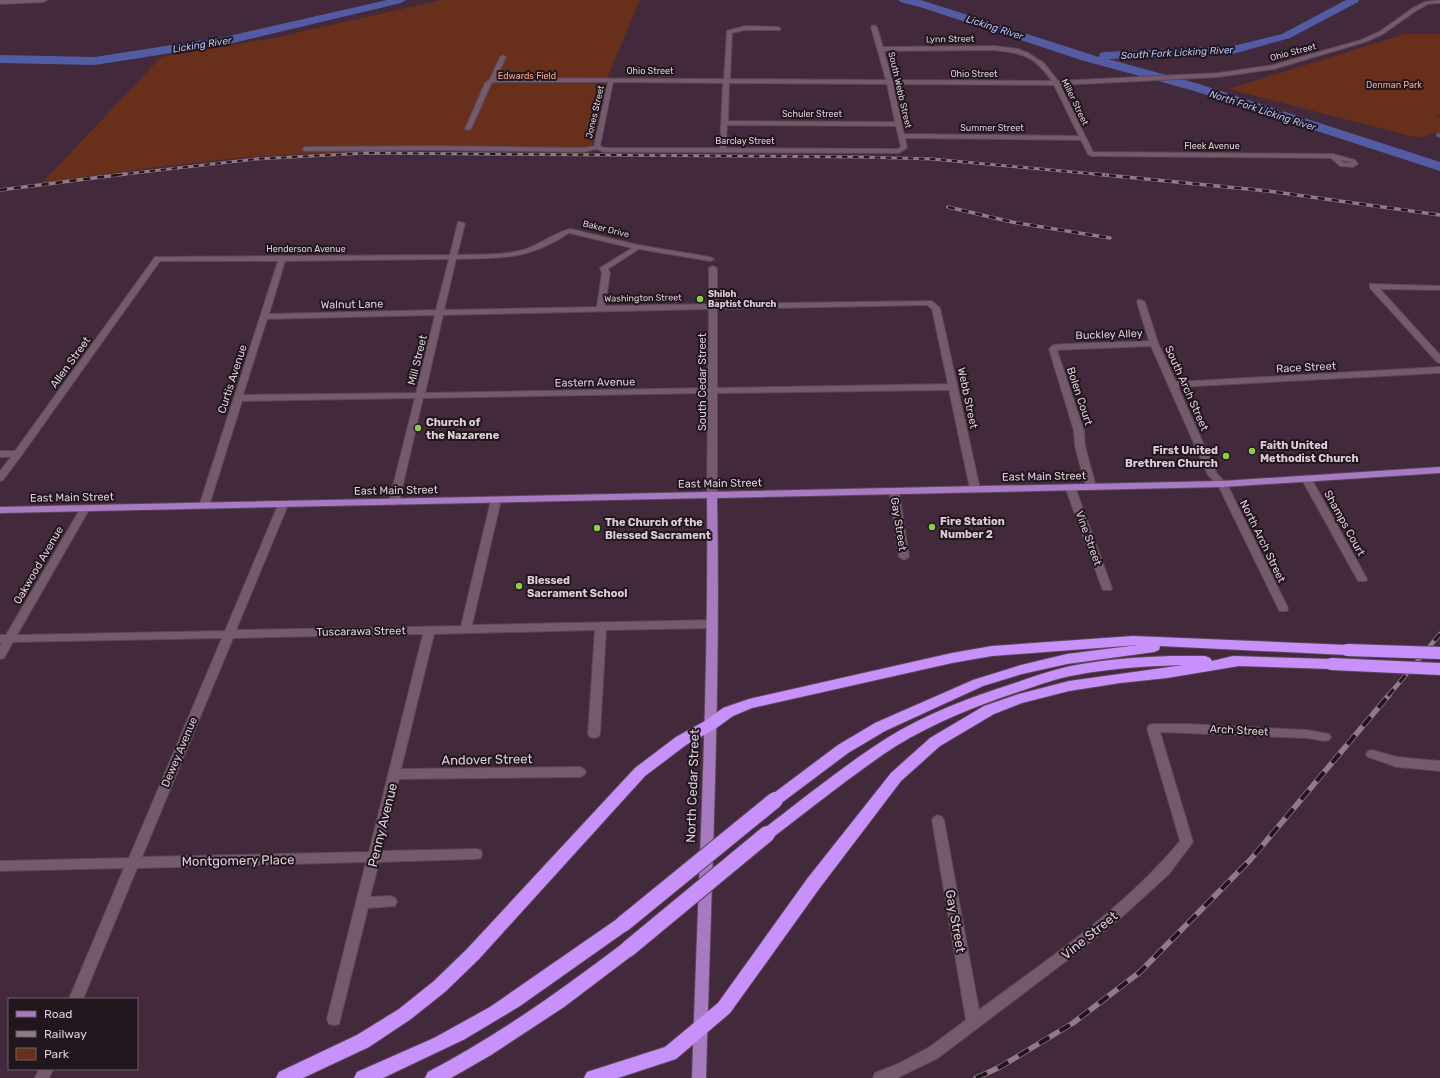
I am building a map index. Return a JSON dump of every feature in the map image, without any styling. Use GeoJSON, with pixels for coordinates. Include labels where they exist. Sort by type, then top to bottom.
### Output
{"type":"FeatureCollection","features":[{"type":"Feature","properties":{"kind":"highway"},"geometry":{"type":"LineString","coordinates":[[285,1078],[363,1041],[405,1014],[440,986],[473,954],[640,772],[662,754],[710,725],[728,712],[749,704],[958,657],[992,651],[1133,640],[1183,644],[1440,653]]}},
{"type":"Feature","properties":{"kind":"highway"},"geometry":{"type":"LineString","coordinates":[[363,1078],[411,1058],[456,1035],[513,1002],[623,924],[775,800],[843,750],[880,727],[978,683],[1021,670],[1067,659],[1183,644]]}},
{"type":"Feature","properties":{"kind":"highway"},"geometry":{"type":"LineString","coordinates":[[593,1078],[670,1053],[724,1008],[812,884],[896,777],[935,742],[988,710],[1019,699],[1069,686],[1120,678],[1167,673],[1240,661]]}},
{"type":"Feature","properties":{"kind":"highway"},"geometry":{"type":"LineString","coordinates":[[434,1078],[498,1042],[561,999],[628,949],[767,834],[812,799],[893,742],[931,722],[980,700],[1036,681],[1075,670],[1156,662],[1240,661],[1440,669]]}},
{"type":"Feature","properties":{"kind":"main road","name":"East Main Street"},"geometry":{"type":"LineString","coordinates":[[0,510],[1222,484],[1440,470]]}},
{"type":"Feature","properties":{"kind":"main road","name":"North Cedar Street"},"geometry":{"type":"LineString","coordinates":[[699,1078],[713,624],[712,495]]}},
{"type":"Feature","properties":{"kind":"street"},"geometry":{"type":"LineString","coordinates":[[0,2],[44,0]]}},
{"type":"Feature","properties":{"kind":"street","name":"Ohio Street"},"geometry":{"type":"LineString","coordinates":[[492,80],[1056,83],[1107,82],[1196,76],[1261,69],[1324,53],[1374,37],[1427,3],[1440,1]]}},
{"type":"Feature","properties":{"kind":"street","name":"South Webb Street"},"geometry":{"type":"LineString","coordinates":[[874,27],[890,82],[904,148],[894,151]]}},
{"type":"Feature","properties":{"kind":"street"},"geometry":{"type":"LineString","coordinates":[[723,150],[728,32],[731,30],[740,29],[778,29]]}},
{"type":"Feature","properties":{"kind":"street","name":"Lynn Street"},"geometry":{"type":"LineString","coordinates":[[881,49],[994,48],[1018,51]]}},
{"type":"Feature","properties":{"kind":"street","name":"Miller Street"},"geometry":{"type":"LineString","coordinates":[[1018,51],[1042,64],[1056,83],[1091,154]]}},
{"type":"Feature","properties":{"kind":"street"},"geometry":{"type":"LineString","coordinates":[[468,129],[488,82],[492,80],[503,57]]}},
{"type":"Feature","properties":{"kind":"street","name":"Jones Street"},"geometry":{"type":"LineString","coordinates":[[596,147],[611,80]]}},
{"type":"Feature","properties":{"kind":"street","name":"Schuler Street"},"geometry":{"type":"LineString","coordinates":[[725,123],[898,124]]}},
{"type":"Feature","properties":{"kind":"street","name":"Summer Street"},"geometry":{"type":"LineString","coordinates":[[902,136],[1083,138]]}},
{"type":"Feature","properties":{"kind":"street","name":"Barclay Street"},"geometry":{"type":"LineString","coordinates":[[305,149],[449,148],[584,150],[596,147],[604,150],[894,151]]}},
{"type":"Feature","properties":{"kind":"street","name":"Fleek Avenue"},"geometry":{"type":"LineString","coordinates":[[1091,154],[1333,156]]}},
{"type":"Feature","properties":{"kind":"street","name":"Mill Street"},"geometry":{"type":"LineString","coordinates":[[394,502],[461,224]]}},
{"type":"Feature","properties":{"kind":"street","name":"Baker Drive"},"geometry":{"type":"LineString","coordinates":[[454,257],[505,256],[530,252],[545,245],[567,231],[574,231],[712,264]]}},
{"type":"Feature","properties":{"kind":"street"},"geometry":{"type":"LineString","coordinates":[[601,309],[606,273],[604,268],[638,247]]}},
{"type":"Feature","properties":{"kind":"street","name":"Henderson Avenue"},"geometry":{"type":"LineString","coordinates":[[158,259],[282,260],[454,257]]}},
{"type":"Feature","properties":{"kind":"street","name":"Allen Street"},"geometry":{"type":"LineString","coordinates":[[0,478],[158,259]]}},
{"type":"Feature","properties":{"kind":"street","name":"Curtis Avenue"},"geometry":{"type":"LineString","coordinates":[[204,506],[282,260]]}},
{"type":"Feature","properties":{"kind":"street","name":"South Cedar Street"},"geometry":{"type":"LineString","coordinates":[[712,264],[712,495]]}},
{"type":"Feature","properties":{"kind":"street"},"geometry":{"type":"LineString","coordinates":[[1440,288],[1373,286],[1440,360]]}},
{"type":"Feature","properties":{"kind":"street","name":"Washington Street"},"geometry":{"type":"LineString","coordinates":[[440,314],[924,302],[935,305],[937,312]]}},
{"type":"Feature","properties":{"kind":"street","name":"South Arch Street"},"geometry":{"type":"LineString","coordinates":[[1141,302],[1154,343],[1191,428],[1213,475],[1222,484]]}},
{"type":"Feature","properties":{"kind":"street","name":"Webb Street"},"geometry":{"type":"LineString","coordinates":[[937,312],[975,489]]}},
{"type":"Feature","properties":{"kind":"street","name":"Walnut Lane"},"geometry":{"type":"LineString","coordinates":[[264,317],[440,314]]}},
{"type":"Feature","properties":{"kind":"street","name":"Buckley Alley"},"geometry":{"type":"LineString","coordinates":[[1065,346],[1154,343]]}},
{"type":"Feature","properties":{"kind":"street","name":"Bolen Court"},"geometry":{"type":"LineString","coordinates":[[1065,346],[1054,348],[1053,354],[1079,431],[1080,446],[1091,487]]}},
{"type":"Feature","properties":{"kind":"street","name":"Race Street"},"geometry":{"type":"LineString","coordinates":[[1173,385],[1440,370]]}},
{"type":"Feature","properties":{"kind":"street","name":"Eastern Avenue"},"geometry":{"type":"LineString","coordinates":[[238,398],[953,387]]}},
{"type":"Feature","properties":{"kind":"street"},"geometry":{"type":"LineString","coordinates":[[0,454],[18,454]]}},
{"type":"Feature","properties":{"kind":"street","name":"Shamps Court"},"geometry":{"type":"LineString","coordinates":[[1306,478],[1362,579]]}},
{"type":"Feature","properties":{"kind":"street","name":"North Arch Street"},"geometry":{"type":"LineString","coordinates":[[1222,484],[1283,608]]}},
{"type":"Feature","properties":{"kind":"street","name":"Vine Street"},"geometry":{"type":"LineString","coordinates":[[1070,487],[1107,588]]}},
{"type":"Feature","properties":{"kind":"street","name":"Gay Street"},"geometry":{"type":"LineString","coordinates":[[894,491],[904,557]]}},
{"type":"Feature","properties":{"kind":"street"},"geometry":{"type":"LineString","coordinates":[[466,629],[496,500]]}},
{"type":"Feature","properties":{"kind":"street","name":"Dewey Avenue"},"geometry":{"type":"LineString","coordinates":[[76,998],[282,505]]}},
{"type":"Feature","properties":{"kind":"street","name":"Oakwood Avenue"},"geometry":{"type":"LineString","coordinates":[[0,655],[5,639],[85,508]]}},
{"type":"Feature","properties":{"kind":"street","name":"Tuscarawa Street"},"geometry":{"type":"LineString","coordinates":[[5,639],[713,624]]}},
{"type":"Feature","properties":{"kind":"street"},"geometry":{"type":"LineString","coordinates":[[594,734],[601,626]]}},
{"type":"Feature","properties":{"kind":"street","name":"Penny Avenue"},"geometry":{"type":"LineString","coordinates":[[334,1019],[429,630]]}},
{"type":"Feature","properties":{"kind":"street","name":"Vine Street"},"geometry":{"type":"LineString","coordinates":[[880,1078],[905,1068],[933,1053],[1073,948],[1119,911],[1164,870],[1187,842],[1153,728]]}},
{"type":"Feature","properties":{"kind":"street","name":"Arch Street"},"geometry":{"type":"LineString","coordinates":[[1153,728],[1188,728],[1307,734],[1325,737]]}},
{"type":"Feature","properties":{"kind":"street"},"geometry":{"type":"LineString","coordinates":[[1372,754],[1397,762],[1440,766]]}},
{"type":"Feature","properties":{"kind":"street","name":"Andover Street"},"geometry":{"type":"LineString","coordinates":[[394,774],[580,772]]}},
{"type":"Feature","properties":{"kind":"street","name":"Gay Street"},"geometry":{"type":"LineString","coordinates":[[938,820],[974,1022]]}},
{"type":"Feature","properties":{"kind":"street","name":"Montgomery Place"},"geometry":{"type":"LineString","coordinates":[[0,866],[476,854]]}},
{"type":"Feature","properties":{"kind":"street"},"geometry":{"type":"LineString","coordinates":[[363,903],[390,902]]}},
{"type":"Feature","properties":{"kind":"green space","name":"Edwards Field"},"geometry":{"type":"Polygon","coordinates":[[[441,0],[640,0],[606,81],[590,153],[347,152],[267,156],[183,164],[42,183],[161,57],[274,38],[441,0]]]}},
{"type":"Feature","properties":{"kind":"green space","name":"Denman Park"},"geometry":{"type":"Polygon","coordinates":[[[1405,34],[1440,34],[1440,115],[1435,116],[1440,119],[1440,132],[1418,138],[1228,89],[1405,34]]]}},
{"type":"Feature","properties":{"kind":"waterway","name":"Licking River"},"geometry":{"type":"LineString","coordinates":[[0,59],[95,61],[229,40],[401,0]]}},
{"type":"Feature","properties":{"kind":"waterway","name":"North Fork Licking River"},"geometry":{"type":"LineString","coordinates":[[904,0],[923,4],[1085,57],[1195,87],[1440,167]]}},
{"type":"Feature","properties":{"kind":"waterway","name":"South Fork Licking River"},"geometry":{"type":"LineString","coordinates":[[1104,56],[1233,50],[1286,36],[1354,0]]}},
{"type":"Feature","properties":{"kind":"railway"},"geometry":{"type":"LineString","coordinates":[[119,175],[256,159],[367,153],[860,157],[932,159],[1106,175]]}},
{"type":"Feature","properties":{"kind":"railway"},"geometry":{"type":"LineString","coordinates":[[119,175],[125,174]]}},
{"type":"Feature","properties":{"kind":"railway"},"geometry":{"type":"LineString","coordinates":[[1095,174],[1268,191],[1440,215]]}},
{"type":"Feature","properties":{"kind":"railway"},"geometry":{"type":"LineString","coordinates":[[0,190],[119,175]]}},
{"type":"Feature","properties":{"kind":"railway"},"geometry":{"type":"LineString","coordinates":[[948,207],[1012,222],[1110,238]]}},
{"type":"Feature","properties":{"kind":"railway"},"geometry":{"type":"LineString","coordinates":[[1388,696],[1440,634]]}},
{"type":"Feature","properties":{"kind":"railway"},"geometry":{"type":"LineString","coordinates":[[976,1078],[1000,1067],[1073,1023],[1140,972],[1251,859],[1389,695]]}},
{"type":"Feature","properties":{"kind":"place","name":"Shiloh Baptist Church"},"geometry":{"type":"Point","coordinates":[700,299]}},
{"type":"Feature","properties":{"kind":"place","name":"Church of the Nazarene"},"geometry":{"type":"Point","coordinates":[418,428]}},
{"type":"Feature","properties":{"kind":"place","name":"Faith United Methodist Church"},"geometry":{"type":"Point","coordinates":[1252,451]}},
{"type":"Feature","properties":{"kind":"place","name":"First United Brethren Church"},"geometry":{"type":"Point","coordinates":[1226,456]}},
{"type":"Feature","properties":{"kind":"place","name":"Fire Station Number 2"},"geometry":{"type":"Point","coordinates":[932,527]}},
{"type":"Feature","properties":{"kind":"place","name":"The Church of the Blessed Sacrament"},"geometry":{"type":"Point","coordinates":[597,528]}},
{"type":"Feature","properties":{"kind":"place","name":"Blessed Sacrament School"},"geometry":{"type":"Point","coordinates":[519,586]}}]}
